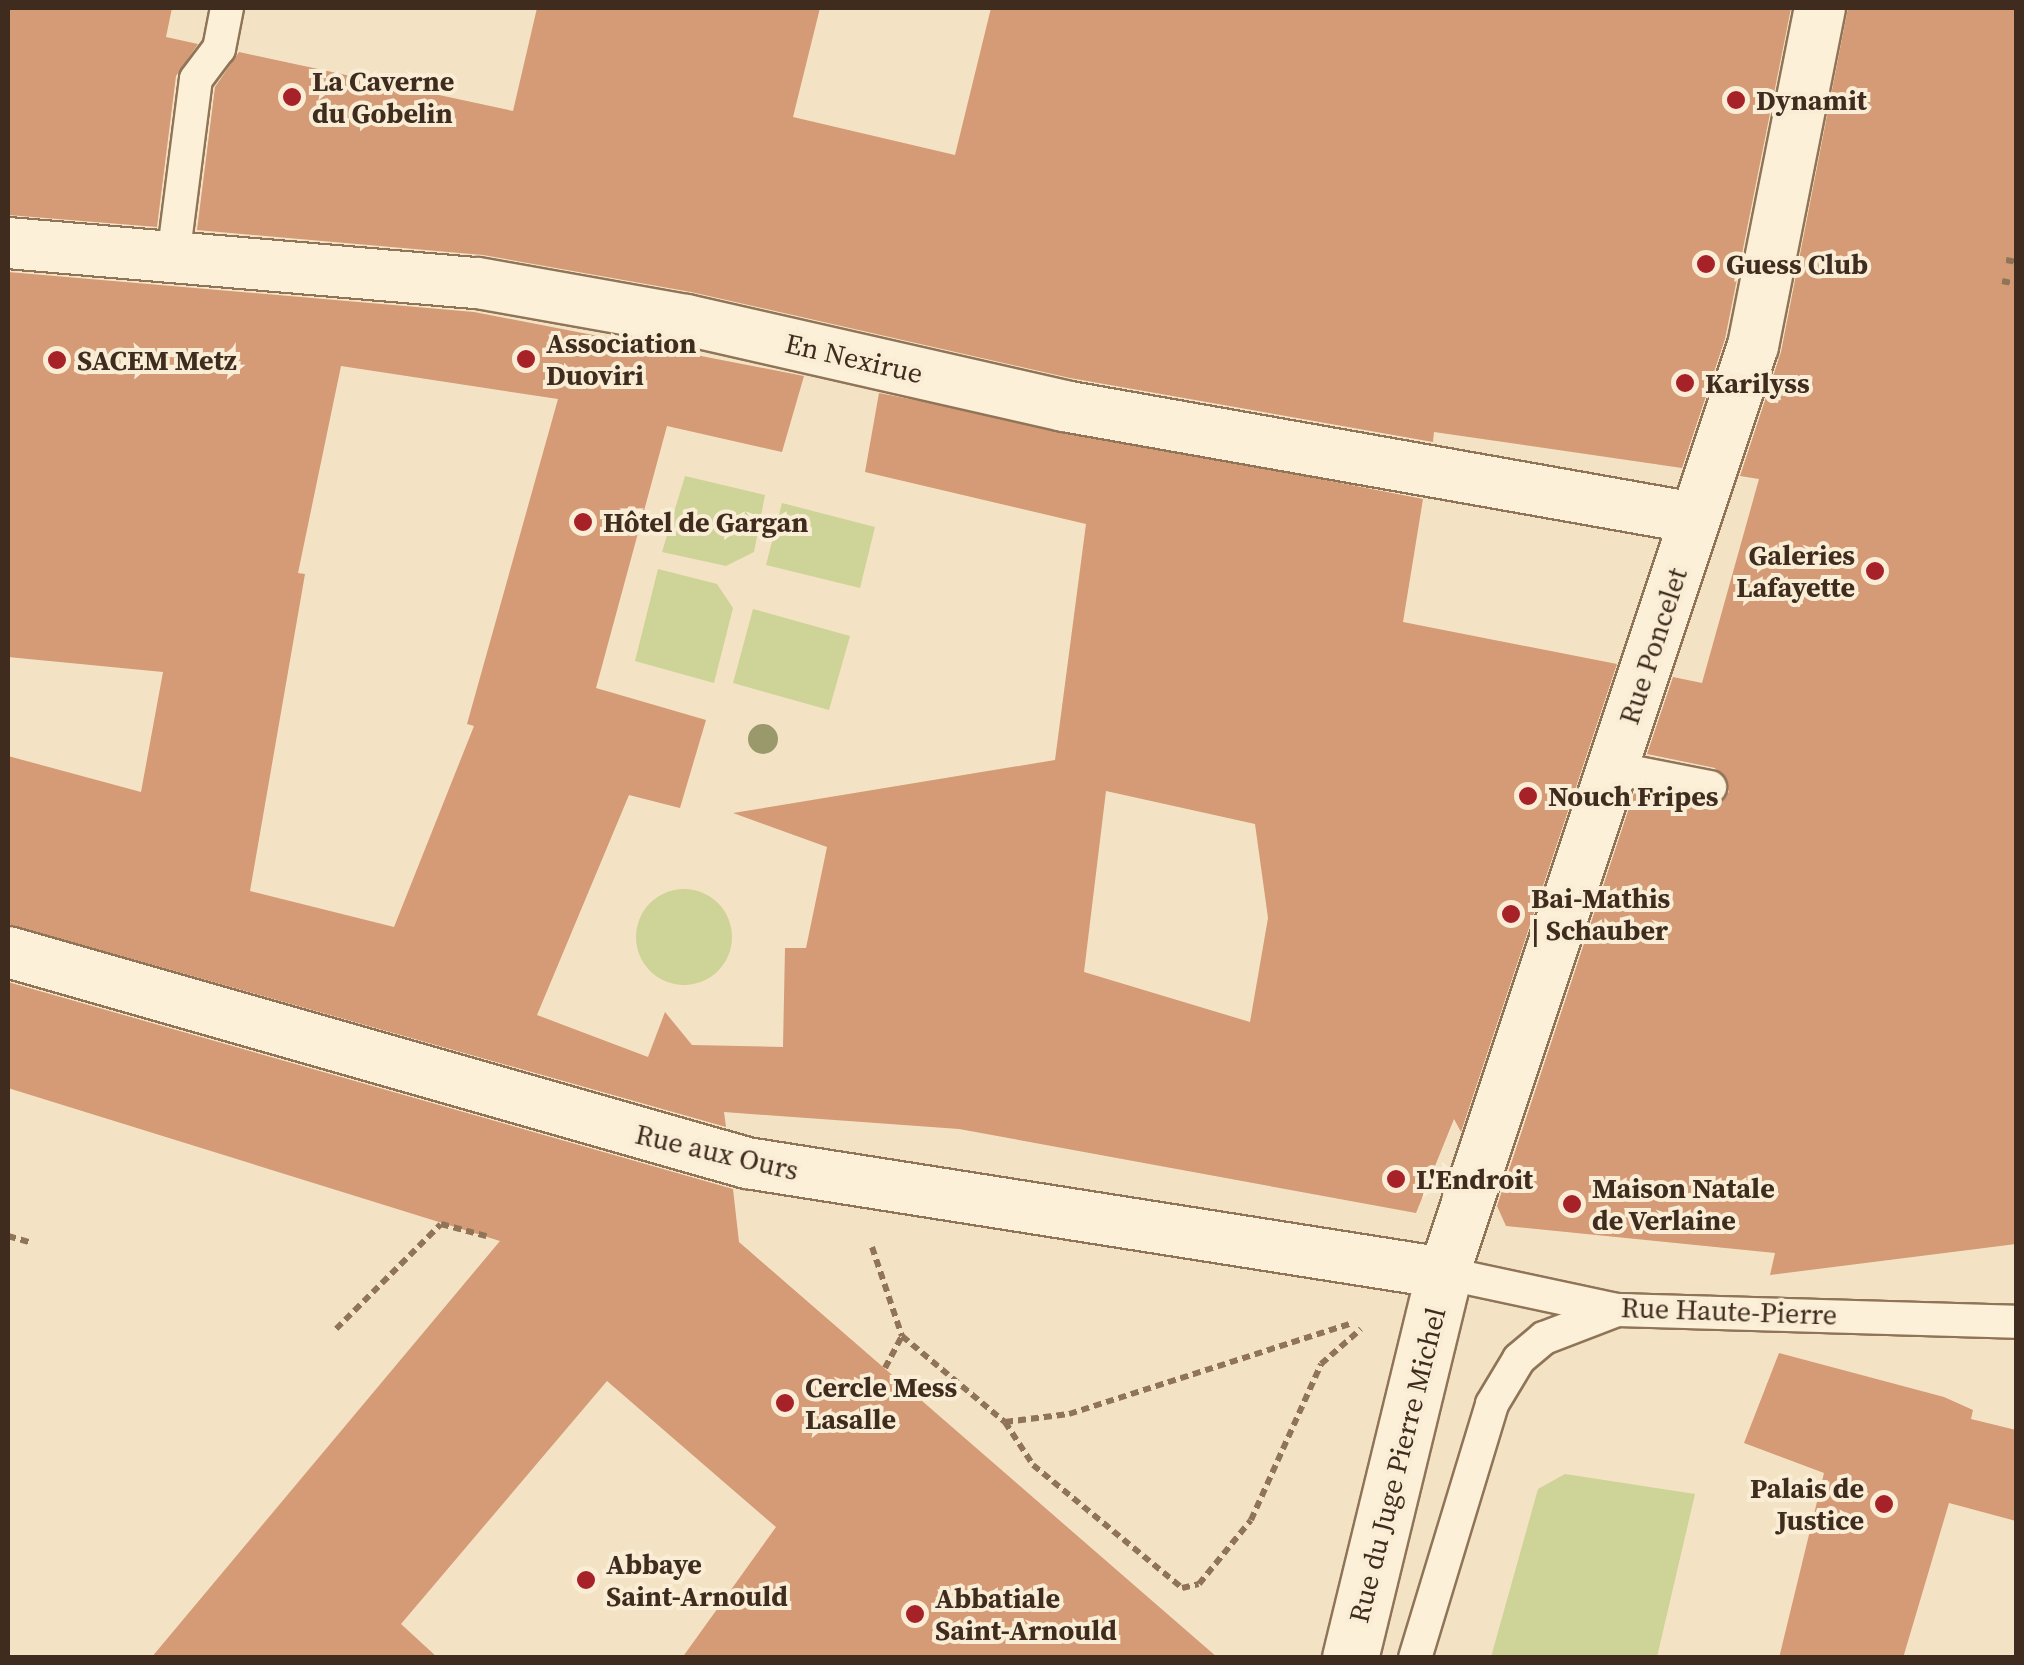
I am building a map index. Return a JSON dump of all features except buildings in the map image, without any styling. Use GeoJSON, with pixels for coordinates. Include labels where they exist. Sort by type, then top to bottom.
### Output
{"type":"FeatureCollection","features":[{"type":"Feature","properties":{"kind":"street","name":"Rue Poncelet"},"geometry":{"type":"LineString","coordinates":[[1444,1273],[1754,346],[1820,8]]}},
{"type":"Feature","properties":{"kind":"street","name":"En Nexirue"},"geometry":{"type":"LineString","coordinates":[[8,244],[478,283],[686,320],[1064,406],[1694,518]]}},
{"type":"Feature","properties":{"kind":"street","name":"Rue aux Ours"},"geometry":{"type":"LineString","coordinates":[[8,952],[747,1163],[1444,1273]]}},
{"type":"Feature","properties":{"kind":"street","name":"Rue du Juge Pierre Michel"},"geometry":{"type":"LineString","coordinates":[[1350,1658],[1444,1273]]}},
{"type":"Feature","properties":{"kind":"lane"},"geometry":{"type":"LineString","coordinates":[[173,258],[196,79],[219,49],[227,8]]}},
{"type":"Feature","properties":{"kind":"lane"},"geometry":{"type":"LineString","coordinates":[[1613,768],[1710,787]]}},
{"type":"Feature","properties":{"kind":"lane","name":"Rue Haute-Pierre"},"geometry":{"type":"LineString","coordinates":[[1444,1273],[1617,1310],[2016,1322]]}},
{"type":"Feature","properties":{"kind":"lane"},"geometry":{"type":"LineString","coordinates":[[1415,1658],[1492,1404],[1518,1359],[1544,1338],[1617,1310]]}},
{"type":"Feature","properties":{"kind":"path"},"geometry":{"type":"LineString","coordinates":[[2006,260],[2016,262]]}},
{"type":"Feature","properties":{"kind":"path"},"geometry":{"type":"LineString","coordinates":[[2002,281],[2016,284]]}},
{"type":"Feature","properties":{"kind":"path"},"geometry":{"type":"LineString","coordinates":[[336,1329],[442,1224],[486,1236]]}},
{"type":"Feature","properties":{"kind":"path"},"geometry":{"type":"LineString","coordinates":[[871,1232],[902,1336],[1006,1422],[1032,1464],[1182,1588],[1199,1584],[1251,1520],[1321,1364],[1368,1319],[1298,1347],[1069,1414],[1006,1422]]}},
{"type":"Feature","properties":{"kind":"path"},"geometry":{"type":"LineString","coordinates":[[8,1236],[28,1242]]}},
{"type":"Feature","properties":{"kind":"path"},"geometry":{"type":"LineString","coordinates":[[885,1368],[902,1336]]}},
{"type":"Feature","properties":{"kind":"green space"},"geometry":{"type":"Polygon","coordinates":[[[685,476],[765,495],[754,552],[726,566],[662,552],[685,476]]]}},
{"type":"Feature","properties":{"kind":"green space"},"geometry":{"type":"Polygon","coordinates":[[[782,503],[875,527],[860,588],[766,565],[782,503]]]}},
{"type":"Feature","properties":{"kind":"green space"},"geometry":{"type":"Polygon","coordinates":[[[658,569],[717,584],[733,608],[714,683],[635,661],[658,569]]]}},
{"type":"Feature","properties":{"kind":"green space"},"geometry":{"type":"Polygon","coordinates":[[[753,609],[850,636],[829,710],[733,683],[753,609]]]}},
{"type":"Feature","properties":{"kind":"green space"},"geometry":{"type":"Polygon","coordinates":[[[684,889],[702,893],[718,903],[728,919],[732,937],[728,955],[718,971],[702,981],[684,985],[666,981],[650,971],[640,955],[636,937],[640,919],[650,903],[666,893],[684,889]]]}},
{"type":"Feature","properties":{"kind":"green space"},"geometry":{"type":"Polygon","coordinates":[[[1565,1474],[1695,1494],[1657,1657],[1491,1657],[1538,1489],[1565,1474]]]}},
{"type":"Feature","properties":{"kind":"place","name":"La Caverne du Gobelin"},"geometry":{"type":"Point","coordinates":[292,97]}},
{"type":"Feature","properties":{"kind":"place","name":"Dynamit"},"geometry":{"type":"Point","coordinates":[1736,100]}},
{"type":"Feature","properties":{"kind":"place","name":"Guess Club"},"geometry":{"type":"Point","coordinates":[1706,264]}},
{"type":"Feature","properties":{"kind":"place","name":"Association Duoviri"},"geometry":{"type":"Point","coordinates":[526,359]}},
{"type":"Feature","properties":{"kind":"place","name":"SACEM Metz"},"geometry":{"type":"Point","coordinates":[57,360]}},
{"type":"Feature","properties":{"kind":"place","name":"Karilyss"},"geometry":{"type":"Point","coordinates":[1685,383]}},
{"type":"Feature","properties":{"kind":"place","name":"Hôtel de Gargan"},"geometry":{"type":"Point","coordinates":[583,522]}},
{"type":"Feature","properties":{"kind":"place","name":"Galeries Lafayette"},"geometry":{"type":"Point","coordinates":[1875,571]}},
{"type":"Feature","properties":{"kind":"place","name":"Nouch Fripes"},"geometry":{"type":"Point","coordinates":[1528,796]}},
{"type":"Feature","properties":{"kind":"place","name":"Bai-Mathis | Schauber"},"geometry":{"type":"Point","coordinates":[1511,914]}},
{"type":"Feature","properties":{"kind":"place","name":"L'Endroit"},"geometry":{"type":"Point","coordinates":[1396,1179]}},
{"type":"Feature","properties":{"kind":"place","name":"Maison Natale de Verlaine"},"geometry":{"type":"Point","coordinates":[1572,1204]}},
{"type":"Feature","properties":{"kind":"place","name":"Cercle Mess Lasalle"},"geometry":{"type":"Point","coordinates":[785,1403]}},
{"type":"Feature","properties":{"kind":"place","name":"Palais de Justice"},"geometry":{"type":"Point","coordinates":[1884,1504]}},
{"type":"Feature","properties":{"kind":"place","name":"Abbaye Saint-Arnould"},"geometry":{"type":"Point","coordinates":[586,1580]}},
{"type":"Feature","properties":{"kind":"place","name":"Abbatiale Saint-Arnould"},"geometry":{"type":"Point","coordinates":[915,1614]}}]}
